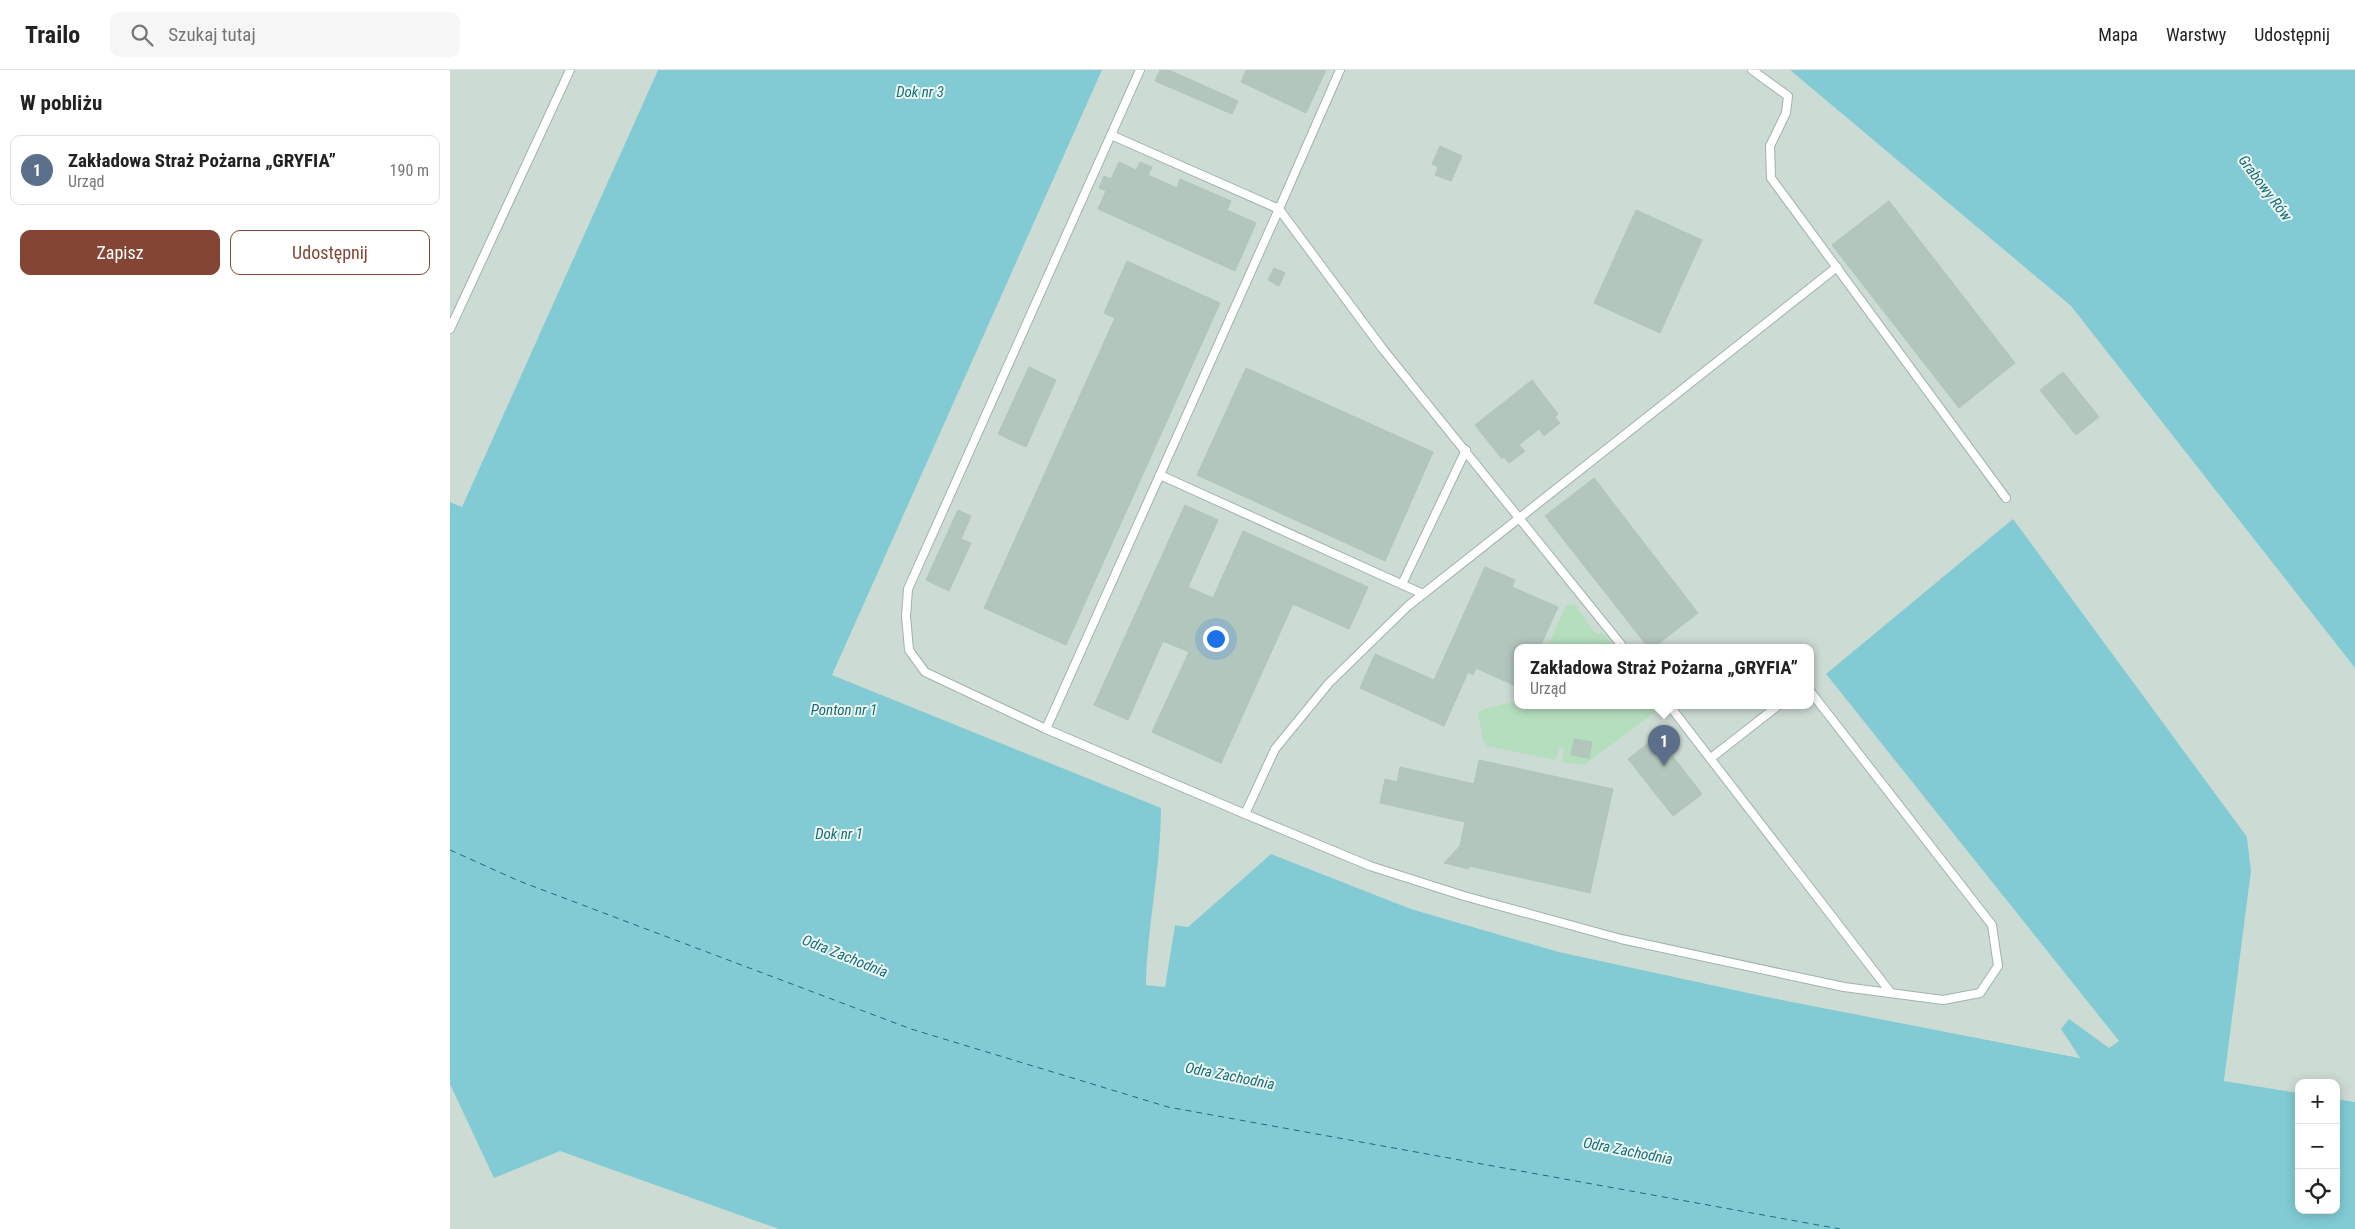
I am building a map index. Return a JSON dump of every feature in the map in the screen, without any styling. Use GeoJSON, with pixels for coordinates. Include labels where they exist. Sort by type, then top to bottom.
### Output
{"type":"FeatureCollection","features":[{"type":"Feature","properties":{"kind":"lane"},"geometry":{"type":"LineString","coordinates":[[450,329],[570,70]]}},
{"type":"Feature","properties":{"kind":"lane"},"geometry":{"type":"LineString","coordinates":[[1140,70],[908,588],[906,616],[909,650],[925,672],[1046,729],[1370,866],[1464,896],[1621,939],[1844,987],[1943,1000],[1980,993],[1998,966],[1992,925],[1814,696]]}},
{"type":"Feature","properties":{"kind":"lane"},"geometry":{"type":"LineString","coordinates":[[1046,729],[1340,70]]}},
{"type":"Feature","properties":{"kind":"lane"},"geometry":{"type":"LineString","coordinates":[[1752,70],[1788,96],[1786,113],[1770,146],[1771,178],[2006,498]]}},
{"type":"Feature","properties":{"kind":"lane"},"geometry":{"type":"LineString","coordinates":[[1110,135],[1279,209],[1382,348],[1621,644]]}},
{"type":"Feature","properties":{"kind":"lane"},"geometry":{"type":"LineString","coordinates":[[1245,814],[1275,748],[1329,683],[1408,606],[1837,267]]}},
{"type":"Feature","properties":{"kind":"lane"},"geometry":{"type":"LineString","coordinates":[[1402,584],[1466,450]]}},
{"type":"Feature","properties":{"kind":"lane"},"geometry":{"type":"LineString","coordinates":[[1160,475],[1423,594]]}},
{"type":"Feature","properties":{"kind":"lane"},"geometry":{"type":"LineString","coordinates":[[1672,709],[1891,993]]}},
{"type":"Feature","properties":{"kind":"lane"},"geometry":{"type":"LineString","coordinates":[[1711,758],[1773,709]]}},
{"type":"Feature","properties":{"kind":"shaded area"},"geometry":{"type":"Polygon","coordinates":[[[450,70],[658,70],[462,507],[450,502],[450,70]]]}},
{"type":"Feature","properties":{"kind":"shaded area"},"geometry":{"type":"Polygon","coordinates":[[[1102,70],[1790,70],[2071,306],[2355,668],[2355,1102],[2340,1100],[2340,1079],[2295,1079],[2295,1092],[2224,1081],[2251,871],[2247,837],[1826,674],[2119,1041],[2109,1048],[2081,1058],[1767,997],[1559,952],[1411,909],[1271,854],[1188,927],[1175,925],[1165,987],[1146,985],[1149,919],[831,675],[1102,70]]]}},
{"type":"Feature","properties":{"kind":"shaded area"},"geometry":{"type":"Polygon","coordinates":[[[450,980],[1059,1229],[450,1229],[450,980]]]}},
{"type":"Feature","properties":{"kind":"green space"},"geometry":{"type":"Polygon","coordinates":[[[1574,604],[1597,635],[1602,632],[1612,644],[1548,644],[1566,606],[1574,604]]]}},
{"type":"Feature","properties":{"kind":"green space"},"geometry":{"type":"Polygon","coordinates":[[[1514,702],[1514,709],[1658,709],[1584,765],[1563,762],[1564,749],[1560,748],[1555,760],[1487,746],[1484,742],[1478,714],[1483,709],[1514,702]]]}},
{"type":"Feature","properties":{"kind":"water"},"geometry":{"type":"Polygon","coordinates":[[[658,70],[1102,70],[832,675],[1161,808],[1159,852],[1146,985],[1165,987],[1175,925],[1188,927],[1271,854],[1411,909],[1559,952],[1767,997],[2080,1058],[2061,1029],[2069,1019],[2109,1048],[2119,1041],[1826,674],[2013,519],[2247,837],[2251,871],[2224,1081],[2295,1092],[2295,1214],[2340,1214],[2340,1100],[2355,1102],[2355,1229],[779,1229],[560,1151],[494,1178],[450,1084],[450,502],[462,507],[658,70]]]}},
{"type":"Feature","properties":{"kind":"water","name":"Grabowy Rów"},"geometry":{"type":"Polygon","coordinates":[[[1790,70],[2355,70],[2355,668],[2071,306],[1790,70]]]}},
{"type":"Feature","properties":{"kind":"building"},"geometry":{"type":"Polygon","coordinates":[[[1160,70],[1169,70],[1238,101],[1232,114],[1155,81],[1160,70]]]}},
{"type":"Feature","properties":{"kind":"building"},"geometry":{"type":"Polygon","coordinates":[[[1246,70],[1326,70],[1306,113],[1241,82],[1246,70]]]}},
{"type":"Feature","properties":{"kind":"building"},"geometry":{"type":"Polygon","coordinates":[[[1440,146],[1462,156],[1451,181],[1435,175],[1438,167],[1432,164],[1440,146]]]}},
{"type":"Feature","properties":{"kind":"building"},"geometry":{"type":"Polygon","coordinates":[[[1119,162],[1136,170],[1140,162],[1152,167],[1148,175],[1177,188],[1180,179],[1231,201],[1227,210],[1256,223],[1235,271],[1098,209],[1106,191],[1099,188],[1104,176],[1111,179],[1119,162]]]}},
{"type":"Feature","properties":{"kind":"building"},"geometry":{"type":"Polygon","coordinates":[[[1889,201],[2015,363],[1959,408],[1832,245],[1889,201]]]}},
{"type":"Feature","properties":{"kind":"building"},"geometry":{"type":"Polygon","coordinates":[[[1636,210],[1702,240],[1660,333],[1594,303],[1636,210]]]}},
{"type":"Feature","properties":{"kind":"building"},"geometry":{"type":"Polygon","coordinates":[[[1127,261],[1220,303],[1066,645],[984,608],[1115,318],[1104,313],[1127,261]]]}},
{"type":"Feature","properties":{"kind":"building"},"geometry":{"type":"Polygon","coordinates":[[[1274,268],[1285,273],[1279,286],[1268,280],[1274,268]]]}},
{"type":"Feature","properties":{"kind":"building"},"geometry":{"type":"Polygon","coordinates":[[[1029,367],[1056,380],[1026,447],[998,434],[1029,367]]]}},
{"type":"Feature","properties":{"kind":"building"},"geometry":{"type":"Polygon","coordinates":[[[1246,368],[1433,452],[1385,561],[1197,475],[1246,368]]]}},
{"type":"Feature","properties":{"kind":"building"},"geometry":{"type":"Polygon","coordinates":[[[2063,372],[2099,417],[2076,435],[2040,390],[2063,372]]]}},
{"type":"Feature","properties":{"kind":"building"},"geometry":{"type":"Polygon","coordinates":[[[1532,380],[1558,414],[1555,417],[1560,423],[1544,436],[1539,429],[1519,445],[1525,451],[1509,463],[1504,457],[1502,459],[1475,425],[1532,380]]]}},
{"type":"Feature","properties":{"kind":"building"},"geometry":{"type":"Polygon","coordinates":[[[1594,478],[1698,613],[1658,644],[1646,644],[1545,516],[1594,478]]]}},
{"type":"Feature","properties":{"kind":"building"},"geometry":{"type":"Polygon","coordinates":[[[1185,505],[1218,520],[1188,587],[1213,598],[1243,531],[1368,587],[1349,629],[1293,604],[1221,763],[1152,732],[1189,652],[1163,641],[1128,720],[1094,705],[1185,505]]]}},
{"type":"Feature","properties":{"kind":"building"},"geometry":{"type":"Polygon","coordinates":[[[958,510],[971,516],[961,539],[971,543],[949,591],[926,580],[958,510]]]}},
{"type":"Feature","properties":{"kind":"building"},"geometry":{"type":"Polygon","coordinates":[[[1485,567],[1515,580],[1512,587],[1558,607],[1541,644],[1514,644],[1514,685],[1476,668],[1473,675],[1468,672],[1444,726],[1360,688],[1375,654],[1434,680],[1485,567]]]}},
{"type":"Feature","properties":{"kind":"building"},"geometry":{"type":"Polygon","coordinates":[[[1657,736],[1702,794],[1673,816],[1628,759],[1657,736]]]}},
{"type":"Feature","properties":{"kind":"building"},"geometry":{"type":"Polygon","coordinates":[[[1574,739],[1592,742],[1589,758],[1571,755],[1574,739]]]}},
{"type":"Feature","properties":{"kind":"building"},"geometry":{"type":"Polygon","coordinates":[[[1479,760],[1613,789],[1590,893],[1469,866],[1469,869],[1444,863],[1460,846],[1465,822],[1380,803],[1385,779],[1397,782],[1400,767],[1474,784],[1479,760]]]}},
{"type":"Feature","properties":{"kind":"ferry route"},"geometry":{"type":"LineString","coordinates":[[450,850],[519,881],[911,1029],[1168,1107],[1840,1229]]}},
{"type":"Feature","properties":{"kind":"place","name":"Zakładowa Straż Pożarna „GRYFIA”"},"geometry":{"type":"Point","coordinates":[1664,766]}},
{"type":"Feature","properties":{"kind":"water label","name":"Dok nr 3"},"geometry":{"type":"Point","coordinates":[920,92]}},
{"type":"Feature","properties":{"kind":"water label","name":"Ponton nr 1"},"geometry":{"type":"Point","coordinates":[844,710]}},
{"type":"Feature","properties":{"kind":"water label","name":"Dok nr 1"},"geometry":{"type":"Point","coordinates":[839,834]}},
{"type":"Feature","properties":{"kind":"water label","name":"Odra Zachodnia"},"geometry":{"type":"Point","coordinates":[845,956]}},
{"type":"Feature","properties":{"kind":"water label","name":"Odra Zachodnia"},"geometry":{"type":"Point","coordinates":[1230,1076]}},
{"type":"Feature","properties":{"kind":"water label","name":"Odra Zachodnia"},"geometry":{"type":"Point","coordinates":[1628,1151]}}]}
